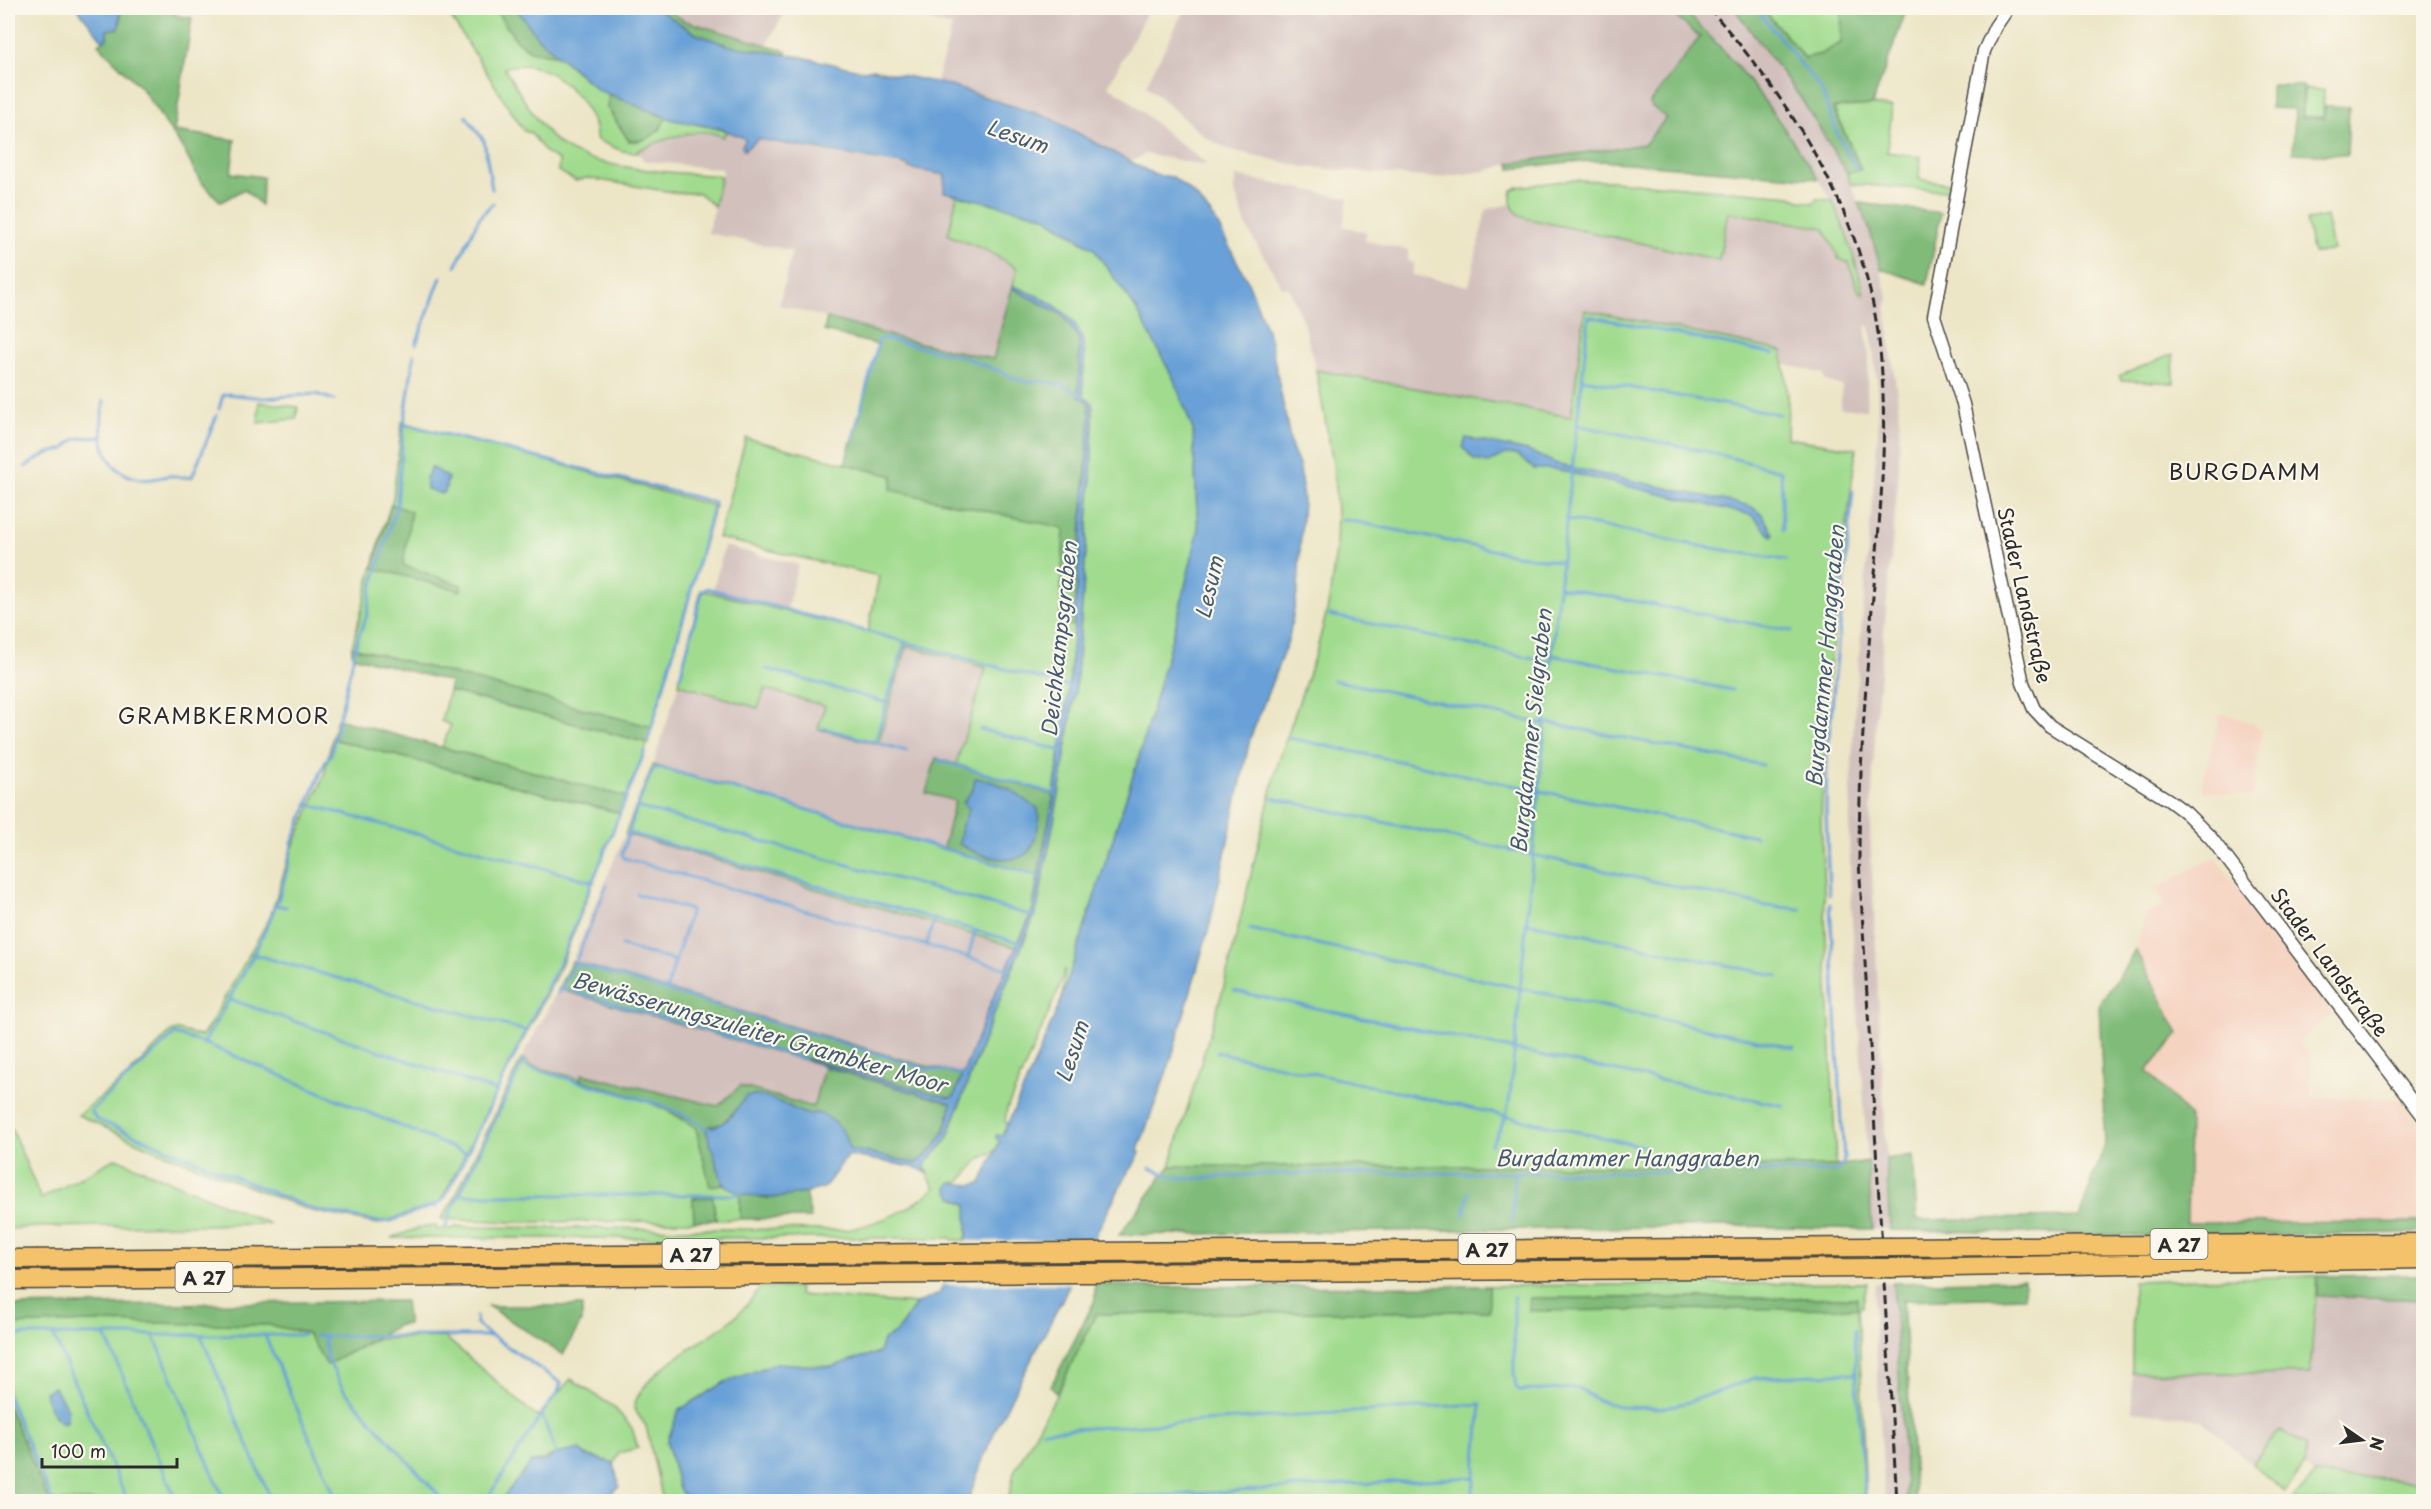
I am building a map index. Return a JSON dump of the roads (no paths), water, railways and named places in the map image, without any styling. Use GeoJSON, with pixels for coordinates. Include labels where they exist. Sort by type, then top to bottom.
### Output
{"type":"FeatureCollection","features":[{"type":"Feature","properties":{"kind":"highway","name":"A 27"},"geometry":{"type":"LineString","coordinates":[[8,1259],[2424,1243]]}},
{"type":"Feature","properties":{"kind":"highway","name":"A 27"},"geometry":{"type":"LineString","coordinates":[[8,1280],[452,1275],[1891,1268],[2424,1259]]}},
{"type":"Feature","properties":{"kind":"street","name":"Stader Landstraße"},"geometry":{"type":"LineString","coordinates":[[2008,8],[1995,27],[1984,51],[1934,316],[1963,404],[2023,682],[2034,709],[2050,726],[2170,801],[2186,813],[2211,838],[2424,1117]]}},
{"type":"Feature","properties":{"kind":"water"},"geometry":{"type":"Polygon","coordinates":[[[77,8],[120,8],[119,28],[107,30],[107,38],[103,41],[77,8]]]}},
{"type":"Feature","properties":{"kind":"water","name":"Lesum"},"geometry":{"type":"Polygon","coordinates":[[[516,8],[656,8],[696,34],[730,46],[802,57],[864,71],[872,69],[948,85],[1050,118],[1155,175],[1173,177],[1195,195],[1214,218],[1248,282],[1270,338],[1292,449],[1300,467],[1303,500],[1298,588],[1289,638],[1250,739],[1210,924],[1170,1063],[1138,1150],[1140,1153],[1129,1170],[998,1424],[968,1501],[688,1501],[679,1489],[667,1442],[679,1410],[725,1382],[777,1363],[832,1367],[879,1353],[883,1340],[897,1332],[916,1304],[939,1294],[967,1236],[967,1205],[952,1197],[947,1188],[951,1183],[973,1185],[981,1183],[1000,1141],[996,1138],[997,1135],[1002,1136],[1030,1074],[1062,998],[1138,760],[1176,624],[1198,532],[1193,430],[1175,382],[1137,310],[1094,249],[1044,216],[944,192],[945,175],[912,169],[904,165],[758,139],[744,150],[742,146],[744,138],[719,128],[673,120],[598,90],[537,37],[516,8]]]}},
{"type":"Feature","properties":{"kind":"water"},"geometry":{"type":"Polygon","coordinates":[[[1013,286],[1056,306],[1065,313],[1079,331],[1084,348],[1084,396],[1092,402],[1093,415],[1091,482],[1076,685],[1059,794],[1037,909],[985,1036],[946,1141],[925,1164],[928,1173],[917,1168],[848,1155],[824,1188],[772,1198],[747,1195],[723,1184],[706,1130],[727,1120],[746,1096],[761,1096],[805,1114],[823,1115],[843,1132],[849,1149],[915,1163],[930,1152],[945,1130],[951,1103],[800,1059],[800,1057],[949,1098],[954,1096],[991,1002],[1032,913],[1054,795],[1069,685],[1090,415],[1088,402],[1079,396],[1079,340],[1061,314],[1012,288],[1013,286]]]}},
{"type":"Feature","properties":{"kind":"water"},"geometry":{"type":"Polygon","coordinates":[[[1466,438],[1528,451],[1560,465],[1750,506],[1762,514],[1773,534],[1772,536],[1769,534],[1751,515],[1553,469],[1534,469],[1517,455],[1506,454],[1488,463],[1474,460],[1463,447],[1466,438]]]}},
{"type":"Feature","properties":{"kind":"water"},"geometry":{"type":"Polygon","coordinates":[[[431,468],[448,477],[445,492],[441,494],[427,489],[426,478],[431,468]]]}},
{"type":"Feature","properties":{"kind":"water"},"geometry":{"type":"Polygon","coordinates":[[[975,778],[1002,786],[1037,807],[1039,820],[1034,841],[1030,849],[1022,856],[1014,859],[994,858],[974,852],[959,844],[962,825],[969,809],[963,803],[973,789],[975,778]]]}},
{"type":"Feature","properties":{"kind":"water"},"geometry":{"type":"Polygon","coordinates":[[[54,1387],[68,1409],[66,1422],[62,1423],[55,1417],[47,1401],[45,1392],[54,1387]]]}},
{"type":"Feature","properties":{"kind":"water"},"geometry":{"type":"Polygon","coordinates":[[[580,1449],[585,1455],[614,1463],[619,1487],[601,1501],[500,1501],[532,1462],[543,1462],[556,1454],[580,1449]]]}},
{"type":"Feature","properties":{"kind":"waterway"},"geometry":{"type":"LineString","coordinates":[[1756,8],[1821,89],[1838,135],[1857,169]]}},
{"type":"Feature","properties":{"kind":"waterway"},"geometry":{"type":"LineString","coordinates":[[466,116],[484,141],[492,189]]}},
{"type":"Feature","properties":{"kind":"waterway"},"geometry":{"type":"LineString","coordinates":[[456,266],[479,218],[493,203]]}},
{"type":"Feature","properties":{"kind":"waterway"},"geometry":{"type":"LineString","coordinates":[[416,344],[441,277]]}},
{"type":"Feature","properties":{"kind":"waterway","name":"Burgdammer Sielgraben"},"geometry":{"type":"LineString","coordinates":[[1491,1145],[1506,1117],[1510,1096],[1553,642],[1589,316],[1774,354]]}},
{"type":"Feature","properties":{"kind":"waterway","name":"Deichkampsgraben"},"geometry":{"type":"LineString","coordinates":[[853,440],[879,340],[882,338],[964,357],[1025,382],[1043,381],[1063,385],[1081,395]]}},
{"type":"Feature","properties":{"kind":"waterway"},"geometry":{"type":"LineString","coordinates":[[204,1043],[270,920],[288,868],[292,843],[325,762],[331,754],[357,641],[367,615],[371,590],[397,505],[404,424],[414,355]]}},
{"type":"Feature","properties":{"kind":"waterway"},"geometry":{"type":"LineString","coordinates":[[1583,379],[1779,414]]}},
{"type":"Feature","properties":{"kind":"waterway"},"geometry":{"type":"LineString","coordinates":[[219,409],[223,395],[228,394],[264,398],[316,394],[334,400]]}},
{"type":"Feature","properties":{"kind":"waterway"},"geometry":{"type":"LineString","coordinates":[[104,401],[103,438],[110,460],[128,475],[144,479],[172,476],[192,477],[217,415]]}},
{"type":"Feature","properties":{"kind":"waterway"},"geometry":{"type":"LineString","coordinates":[[404,424],[714,502],[648,740]]}},
{"type":"Feature","properties":{"kind":"waterway"},"geometry":{"type":"LineString","coordinates":[[1577,425],[1709,452],[1781,471],[1783,530]]}},
{"type":"Feature","properties":{"kind":"waterway"},"geometry":{"type":"LineString","coordinates":[[25,467],[46,454],[65,449],[77,439],[102,437]]}},
{"type":"Feature","properties":{"kind":"waterway","name":"Burgdammer Hanggraben"},"geometry":{"type":"LineString","coordinates":[[1829,895],[1827,756],[1853,491]]}},
{"type":"Feature","properties":{"kind":"waterway"},"geometry":{"type":"LineString","coordinates":[[1342,519],[1516,555],[1562,562]]}},
{"type":"Feature","properties":{"kind":"waterway"},"geometry":{"type":"LineString","coordinates":[[1565,519],[1694,545],[1786,560]]}},
{"type":"Feature","properties":{"kind":"waterway"},"geometry":{"type":"LineString","coordinates":[[1559,587],[1792,631]]}},
{"type":"Feature","properties":{"kind":"waterway"},"geometry":{"type":"LineString","coordinates":[[680,677],[702,592],[707,588],[1071,687]]}},
{"type":"Feature","properties":{"kind":"waterway"},"geometry":{"type":"LineString","coordinates":[[1330,615],[1551,662]]}},
{"type":"Feature","properties":{"kind":"waterway"},"geometry":{"type":"LineString","coordinates":[[875,742],[905,642]]}},
{"type":"Feature","properties":{"kind":"waterway"},"geometry":{"type":"LineString","coordinates":[[1551,655],[1732,690]]}},
{"type":"Feature","properties":{"kind":"waterway"},"geometry":{"type":"LineString","coordinates":[[767,669],[887,703]]}},
{"type":"Feature","properties":{"kind":"waterway"},"geometry":{"type":"LineString","coordinates":[[1333,680],[1544,724]]}},
{"type":"Feature","properties":{"kind":"waterway"},"geometry":{"type":"LineString","coordinates":[[1544,722],[1763,765]]}},
{"type":"Feature","properties":{"kind":"waterway"},"geometry":{"type":"LineString","coordinates":[[823,728],[907,751]]}},
{"type":"Feature","properties":{"kind":"waterway"},"geometry":{"type":"LineString","coordinates":[[980,729],[1062,751]]}},
{"type":"Feature","properties":{"kind":"waterway"},"geometry":{"type":"LineString","coordinates":[[1289,738],[1755,836]]}},
{"type":"Feature","properties":{"kind":"waterway"},"geometry":{"type":"LineString","coordinates":[[435,1205],[443,1200],[450,1188],[563,955],[645,751]]}},
{"type":"Feature","properties":{"kind":"waterway"},"geometry":{"type":"LineString","coordinates":[[938,760],[1056,794]]}},
{"type":"Feature","properties":{"kind":"waterway"},"geometry":{"type":"LineString","coordinates":[[1008,969],[624,858],[622,854],[637,807],[652,771],[655,768],[662,768],[1041,877]]}},
{"type":"Feature","properties":{"kind":"waterway","name":"Burgdammer Sielgraben"},"geometry":{"type":"LineString","coordinates":[[1273,798],[1766,906],[1801,909]]}},
{"type":"Feature","properties":{"kind":"waterway"},"geometry":{"type":"LineString","coordinates":[[307,804],[594,882]]}},
{"type":"Feature","properties":{"kind":"waterway"},"geometry":{"type":"LineString","coordinates":[[637,807],[1033,916]]}},
{"type":"Feature","properties":{"kind":"waterway"},"geometry":{"type":"LineString","coordinates":[[629,833],[1020,943]]}},
{"type":"Feature","properties":{"kind":"waterway"},"geometry":{"type":"LineString","coordinates":[[561,988],[575,963],[607,885]]}},
{"type":"Feature","properties":{"kind":"waterway"},"geometry":{"type":"LineString","coordinates":[[637,894],[691,910],[666,991]]}},
{"type":"Feature","properties":{"kind":"waterway","name":"Burgdammer Hanggraben"},"geometry":{"type":"LineString","coordinates":[[1150,1168],[1170,1176],[1188,1179],[1263,1174],[1835,1171],[1844,1161],[1830,904]]}},
{"type":"Feature","properties":{"kind":"waterway"},"geometry":{"type":"LineString","coordinates":[[276,905],[286,907]]}},
{"type":"Feature","properties":{"kind":"waterway"},"geometry":{"type":"LineString","coordinates":[[926,946],[934,920]]}},
{"type":"Feature","properties":{"kind":"waterway"},"geometry":{"type":"LineString","coordinates":[[1525,922],[1778,976]]}},
{"type":"Feature","properties":{"kind":"waterway","name":"Burgdammer Sielgraben"},"geometry":{"type":"LineString","coordinates":[[1249,929],[1794,1048]]}},
{"type":"Feature","properties":{"kind":"waterway"},"geometry":{"type":"LineString","coordinates":[[968,958],[975,931]]}},
{"type":"Feature","properties":{"kind":"waterway"},"geometry":{"type":"LineString","coordinates":[[621,946],[676,961]]}},
{"type":"Feature","properties":{"kind":"waterway"},"geometry":{"type":"LineString","coordinates":[[252,954],[526,1031]]}},
{"type":"Feature","properties":{"kind":"waterway"},"geometry":{"type":"LineString","coordinates":[[575,963],[927,1069],[965,1076]]}},
{"type":"Feature","properties":{"kind":"waterway","name":"Bewässerungszuleiter Grambker Moor"},"geometry":{"type":"LineString","coordinates":[[558,993],[561,988],[804,1059]]}},
{"type":"Feature","properties":{"kind":"waterway"},"geometry":{"type":"LineString","coordinates":[[1234,991],[1784,1106]]}},
{"type":"Feature","properties":{"kind":"waterway"},"geometry":{"type":"LineString","coordinates":[[229,999],[496,1091]]}},
{"type":"Feature","properties":{"kind":"waterway"},"geometry":{"type":"LineString","coordinates":[[436,1207],[435,1205],[391,1221],[379,1222],[312,1209],[96,1119],[91,1111],[175,1034],[206,1044],[467,1154]]}},
{"type":"Feature","properties":{"kind":"waterway"},"geometry":{"type":"LineString","coordinates":[[1217,1052],[1646,1147]]}},
{"type":"Feature","properties":{"kind":"waterway","name":"Bewässerungszuleiter Grambker Moor"},"geometry":{"type":"LineString","coordinates":[[450,1214],[524,1060]]}},
{"type":"Feature","properties":{"kind":"waterway"},"geometry":{"type":"LineString","coordinates":[[523,1063],[527,1067],[672,1109],[709,1129]]}},
{"type":"Feature","properties":{"kind":"waterway"},"geometry":{"type":"LineString","coordinates":[[1513,1221],[1514,1173]]}},
{"type":"Feature","properties":{"kind":"waterway"},"geometry":{"type":"LineString","coordinates":[[461,1195],[735,1195],[743,1191]]}},
{"type":"Feature","properties":{"kind":"waterway","name":"Burgdammer Sielgraben"},"geometry":{"type":"LineString","coordinates":[[1464,1215],[1469,1193]]}},
{"type":"Feature","properties":{"kind":"waterway"},"geometry":{"type":"LineString","coordinates":[[445,1228],[450,1214]]}},
{"type":"Feature","properties":{"kind":"waterway"},"geometry":{"type":"LineString","coordinates":[[1514,1296],[1514,1374],[1516,1387],[1520,1391],[1579,1388],[1597,1400],[1622,1407],[1662,1408],[1689,1402],[1755,1378],[1856,1373],[1865,1502]]}},
{"type":"Feature","properties":{"kind":"waterway"},"geometry":{"type":"LineString","coordinates":[[476,1317],[477,1324],[483,1330],[561,1383],[558,1392],[542,1414],[557,1457]]}},
{"type":"Feature","properties":{"kind":"waterway"},"geometry":{"type":"LineString","coordinates":[[1855,1329],[1856,1373]]}},
{"type":"Feature","properties":{"kind":"waterway"},"geometry":{"type":"LineString","coordinates":[[8,1335],[303,1335]]}},
{"type":"Feature","properties":{"kind":"waterway"},"geometry":{"type":"LineString","coordinates":[[53,1335],[128,1502]]}},
{"type":"Feature","properties":{"kind":"waterway"},"geometry":{"type":"LineString","coordinates":[[105,1335],[177,1502]]}},
{"type":"Feature","properties":{"kind":"waterway"},"geometry":{"type":"LineString","coordinates":[[324,1335],[327,1358],[343,1389],[441,1498]]}},
{"type":"Feature","properties":{"kind":"waterway"},"geometry":{"type":"LineString","coordinates":[[154,1336],[225,1502]]}},
{"type":"Feature","properties":{"kind":"waterway"},"geometry":{"type":"LineString","coordinates":[[201,1336],[272,1502]]}},
{"type":"Feature","properties":{"kind":"waterway"},"geometry":{"type":"LineString","coordinates":[[265,1336],[338,1502]]}},
{"type":"Feature","properties":{"kind":"waterway"},"geometry":{"type":"LineString","coordinates":[[315,1336],[490,1336]]}},
{"type":"Feature","properties":{"kind":"waterway"},"geometry":{"type":"LineString","coordinates":[[8,1397],[53,1502]]}},
{"type":"Feature","properties":{"kind":"waterway"},"geometry":{"type":"LineString","coordinates":[[1042,1431],[1481,1404],[1472,1502]]}},
{"type":"Feature","properties":{"kind":"waterway"},"geometry":{"type":"LineString","coordinates":[[485,1502],[542,1414]]}},
{"type":"Feature","properties":{"kind":"waterway"},"geometry":{"type":"LineString","coordinates":[[1057,1502],[1474,1477]]}},
{"type":"Feature","properties":{"kind":"railway"},"geometry":{"type":"LineString","coordinates":[[1709,8],[1767,80],[1817,158],[1838,199],[1855,242],[1869,287],[1878,333],[1883,401],[1881,505],[1863,734],[1859,861],[1897,1502]]}},
{"type":"Feature","properties":{"kind":"district","name":"BURGDAMM"},"geometry":{"type":"Point","coordinates":[2245,470]}},
{"type":"Feature","properties":{"kind":"district","name":"GRAMBKERMOOR"},"geometry":{"type":"Point","coordinates":[224,715]}}]}
